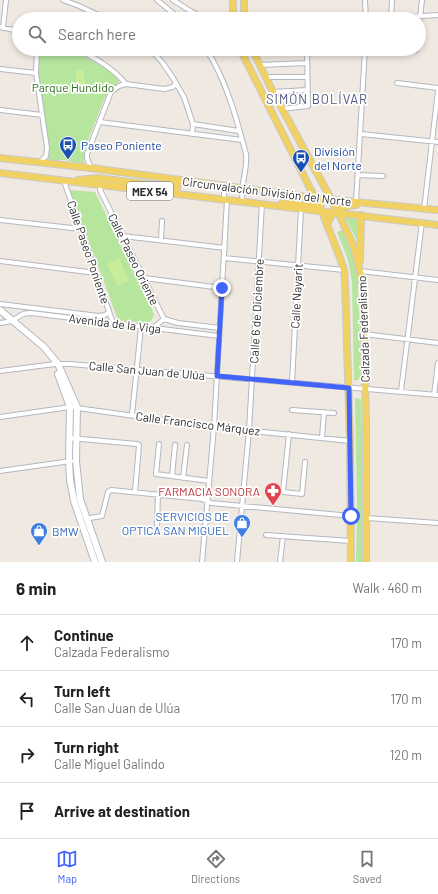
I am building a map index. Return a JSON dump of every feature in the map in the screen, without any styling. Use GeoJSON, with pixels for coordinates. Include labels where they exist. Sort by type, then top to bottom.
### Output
{"type":"FeatureCollection","features":[{"type":"Feature","properties":{"kind":"main road"},"geometry":{"type":"LineString","coordinates":[[233,0],[233,12]]}},
{"type":"Feature","properties":{"kind":"main road"},"geometry":{"type":"LineString","coordinates":[[244,0],[244,12]]}},
{"type":"Feature","properties":{"kind":"main road","name":"Calzada Federalismo"},"geometry":{"type":"LineString","coordinates":[[244,56],[322,212],[344,270],[349,388],[351,562]]}},
{"type":"Feature","properties":{"kind":"main road","name":"Calzada Federalismo"},"geometry":{"type":"LineString","coordinates":[[256,56],[281,109],[331,199],[353,245],[360,271],[363,289],[364,334],[367,518],[366,562]]}},
{"type":"Feature","properties":{"kind":"main road","name":"Circunvalación División del Norte"},"geometry":{"type":"LineString","coordinates":[[0,158],[91,168],[315,198],[438,210]]}},
{"type":"Feature","properties":{"kind":"main road","name":"Circunvalación División del Norte"},"geometry":{"type":"LineString","coordinates":[[0,173],[438,225]]}},
{"type":"Feature","properties":{"kind":"main road"},"geometry":{"type":"LineString","coordinates":[[64,181],[98,178],[177,188],[178,186],[176,181],[165,178]]}},
{"type":"Feature","properties":{"kind":"main road"},"geometry":{"type":"LineString","coordinates":[[262,204],[279,202],[318,205],[331,199]]}},
{"type":"Feature","properties":{"kind":"main road"},"geometry":{"type":"LineString","coordinates":[[327,225],[336,212],[353,205],[373,204]]}},
{"type":"Feature","properties":{"kind":"main road"},"geometry":{"type":"LineString","coordinates":[[360,271],[361,215]]}},
{"type":"Feature","properties":{"kind":"main road"},"geometry":{"type":"LineString","coordinates":[[0,310],[44,347],[56,363],[74,407],[70,480],[74,501],[94,562]]}},
{"type":"Feature","properties":{"kind":"main road"},"geometry":{"type":"LineString","coordinates":[[72,461],[80,499],[102,562]]}},
{"type":"Feature","properties":{"kind":"street"},"geometry":{"type":"LineString","coordinates":[[6,0],[2,28],[12,30]]}},
{"type":"Feature","properties":{"kind":"street"},"geometry":{"type":"LineString","coordinates":[[63,0],[91,12]]}},
{"type":"Feature","properties":{"kind":"street"},"geometry":{"type":"LineString","coordinates":[[158,1],[164,2],[166,0]]}},
{"type":"Feature","properties":{"kind":"street"},"geometry":{"type":"LineString","coordinates":[[167,8],[168,2],[173,0],[192,12]]}},
{"type":"Feature","properties":{"kind":"street"},"geometry":{"type":"LineString","coordinates":[[365,0],[366,12]]}},
{"type":"Feature","properties":{"kind":"street"},"geometry":{"type":"LineString","coordinates":[[391,12],[392,0]]}},
{"type":"Feature","properties":{"kind":"street"},"geometry":{"type":"LineString","coordinates":[[420,12],[422,0]]}},
{"type":"Feature","properties":{"kind":"street"},"geometry":{"type":"LineString","coordinates":[[158,1],[172,12]]}},
{"type":"Feature","properties":{"kind":"street"},"geometry":{"type":"LineString","coordinates":[[426,15],[438,14]]}},
{"type":"Feature","properties":{"kind":"street"},"geometry":{"type":"LineString","coordinates":[[37,56],[36,73],[48,153],[40,162]]}},
{"type":"Feature","properties":{"kind":"street"},"geometry":{"type":"LineString","coordinates":[[90,56],[104,64],[126,84]]}},
{"type":"Feature","properties":{"kind":"street"},"geometry":{"type":"LineString","coordinates":[[157,56],[176,83],[184,98],[194,124],[192,134]]}},
{"type":"Feature","properties":{"kind":"street"},"geometry":{"type":"LineString","coordinates":[[210,56],[219,72],[242,140],[246,160],[243,202]]}},
{"type":"Feature","properties":{"kind":"street"},"geometry":{"type":"LineString","coordinates":[[281,109],[308,106],[307,56]]}},
{"type":"Feature","properties":{"kind":"street"},"geometry":{"type":"LineString","coordinates":[[356,202],[365,56]]}},
{"type":"Feature","properties":{"kind":"street"},"geometry":{"type":"LineString","coordinates":[[260,65],[307,63]]}},
{"type":"Feature","properties":{"kind":"street"},"geometry":{"type":"LineString","coordinates":[[0,69],[36,73]]}},
{"type":"Feature","properties":{"kind":"street"},"geometry":{"type":"LineString","coordinates":[[266,77],[307,76]]}},
{"type":"Feature","properties":{"kind":"street"},"geometry":{"type":"LineString","coordinates":[[91,168],[86,156],[111,92],[119,86],[126,84],[164,89],[173,87],[176,83]]}},
{"type":"Feature","properties":{"kind":"street"},"geometry":{"type":"LineString","coordinates":[[397,83],[438,89],[424,209]]}},
{"type":"Feature","properties":{"kind":"street"},"geometry":{"type":"LineString","coordinates":[[273,92],[307,90]]}},
{"type":"Feature","properties":{"kind":"street"},"geometry":{"type":"LineString","coordinates":[[0,110],[42,115]]}},
{"type":"Feature","properties":{"kind":"street"},"geometry":{"type":"LineString","coordinates":[[100,122],[242,140]]}},
{"type":"Feature","properties":{"kind":"street"},"geometry":{"type":"LineString","coordinates":[[194,124],[239,131]]}},
{"type":"Feature","properties":{"kind":"street"},"geometry":{"type":"LineString","coordinates":[[361,134],[438,142]]}},
{"type":"Feature","properties":{"kind":"street"},"geometry":{"type":"LineString","coordinates":[[358,175],[383,176]]}},
{"type":"Feature","properties":{"kind":"street","name":"Calle Paseo Poniente"},"geometry":{"type":"LineString","coordinates":[[64,181],[113,323]]}},
{"type":"Feature","properties":{"kind":"street","name":"Calle Paseo Oriente"},"geometry":{"type":"LineString","coordinates":[[101,185],[100,190],[164,319],[153,328]]}},
{"type":"Feature","properties":{"kind":"street"},"geometry":{"type":"LineString","coordinates":[[202,562],[214,427],[228,200],[224,198],[224,186]]}},
{"type":"Feature","properties":{"kind":"street","name":"Calle 6 de Diciembre"},"geometry":{"type":"LineString","coordinates":[[237,562],[249,430],[262,204]]}},
{"type":"Feature","properties":{"kind":"street","name":"Calle Nayarit"},"geometry":{"type":"LineString","coordinates":[[292,383],[301,209]]}},
{"type":"Feature","properties":{"kind":"street"},"geometry":{"type":"LineString","coordinates":[[0,220],[81,229]]}},
{"type":"Feature","properties":{"kind":"street"},"geometry":{"type":"LineString","coordinates":[[161,240],[162,221]]}},
{"type":"Feature","properties":{"kind":"street"},"geometry":{"type":"LineString","coordinates":[[401,391],[422,222]]}},
{"type":"Feature","properties":{"kind":"street"},"geometry":{"type":"LineString","coordinates":[[123,236],[225,248]]}},
{"type":"Feature","properties":{"kind":"street"},"geometry":{"type":"LineString","coordinates":[[224,258],[344,270]]}},
{"type":"Feature","properties":{"kind":"street"},"geometry":{"type":"LineString","coordinates":[[0,261],[96,273]]}},
{"type":"Feature","properties":{"kind":"street"},"geometry":{"type":"LineString","coordinates":[[360,271],[438,280]]}},
{"type":"Feature","properties":{"kind":"street"},"geometry":{"type":"LineString","coordinates":[[144,278],[222,288]]}},
{"type":"Feature","properties":{"kind":"street","name":"Avenida de la Viga"},"geometry":{"type":"LineString","coordinates":[[0,304],[99,316],[106,315],[109,312]]}},
{"type":"Feature","properties":{"kind":"street","name":"Avenida de la Viga"},"geometry":{"type":"LineString","coordinates":[[0,323],[12,321],[20,315],[31,313],[220,336]]}},
{"type":"Feature","properties":{"kind":"street"},"geometry":{"type":"LineString","coordinates":[[164,319],[178,323],[220,328]]}},
{"type":"Feature","properties":{"kind":"street"},"geometry":{"type":"LineString","coordinates":[[132,415],[141,327]]}},
{"type":"Feature","properties":{"kind":"street"},"geometry":{"type":"LineString","coordinates":[[364,334],[438,343]]}},
{"type":"Feature","properties":{"kind":"street","name":"Calle San Juan de Ulúa"},"geometry":{"type":"LineString","coordinates":[[0,371],[56,363],[436,395]]}},
{"type":"Feature","properties":{"kind":"street"},"geometry":{"type":"LineString","coordinates":[[436,395],[438,363]]}},
{"type":"Feature","properties":{"kind":"street","name":"Calle Francisco Márquez"},"geometry":{"type":"LineString","coordinates":[[0,417],[74,407],[214,427],[350,441]]}},
{"type":"Feature","properties":{"kind":"street"},"geometry":{"type":"LineString","coordinates":[[292,410],[334,413]]}},
{"type":"Feature","properties":{"kind":"street"},"geometry":{"type":"LineString","coordinates":[[322,438],[324,412]]}},
{"type":"Feature","properties":{"kind":"street"},"geometry":{"type":"LineString","coordinates":[[289,434],[283,492],[302,494],[305,462]]}},
{"type":"Feature","properties":{"kind":"street"},"geometry":{"type":"LineString","coordinates":[[73,438],[139,445],[135,492]]}},
{"type":"Feature","properties":{"kind":"street"},"geometry":{"type":"LineString","coordinates":[[159,444],[156,474],[209,481]]}},
{"type":"Feature","properties":{"kind":"street"},"geometry":{"type":"LineString","coordinates":[[172,476],[175,445]]}},
{"type":"Feature","properties":{"kind":"street"},"geometry":{"type":"LineString","coordinates":[[183,478],[187,446]]}},
{"type":"Feature","properties":{"kind":"street"},"geometry":{"type":"LineString","coordinates":[[0,470],[72,461]]}},
{"type":"Feature","properties":{"kind":"street"},"geometry":{"type":"LineString","coordinates":[[90,518],[102,516],[109,490],[202,499],[211,503],[351,516]]}},
{"type":"Feature","properties":{"kind":"street"},"geometry":{"type":"LineString","coordinates":[[157,524],[158,495]]}},
{"type":"Feature","properties":{"kind":"street"},"geometry":{"type":"LineString","coordinates":[[367,518],[438,523]]}},
{"type":"Feature","properties":{"kind":"street"},"geometry":{"type":"LineString","coordinates":[[266,535],[351,541]]}},
{"type":"Feature","properties":{"kind":"street"},"geometry":{"type":"LineString","coordinates":[[280,562],[283,536]]}},
{"type":"Feature","properties":{"kind":"green space","name":"Parque Hundido"},"geometry":{"type":"Polygon","coordinates":[[[38,56],[84,56],[107,69],[119,80],[105,97],[85,148],[84,164],[65,160],[48,160],[50,150],[37,71],[38,56]]]}},
{"type":"Feature","properties":{"kind":"green space"},"geometry":{"type":"Polygon","coordinates":[[[83,70],[86,86],[77,87],[75,71],[83,70]]]}},
{"type":"Feature","properties":{"kind":"green space"},"geometry":{"type":"Polygon","coordinates":[[[70,190],[95,192],[152,309],[154,315],[151,321],[146,323],[118,320],[70,190]]]}},
{"type":"Feature","properties":{"kind":"green space"},"geometry":{"type":"Polygon","coordinates":[[[345,217],[359,218],[359,239],[356,239],[345,217]]]}},
{"type":"Feature","properties":{"kind":"green space"},"geometry":{"type":"Polygon","coordinates":[[[342,230],[355,259],[358,283],[361,380],[354,380],[352,282],[348,260],[337,232],[342,230]]]}},
{"type":"Feature","properties":{"kind":"green space"},"geometry":{"type":"Polygon","coordinates":[[[119,259],[129,281],[117,286],[107,264],[119,259]]]}},
{"type":"Feature","properties":{"kind":"green space"},"geometry":{"type":"Polygon","coordinates":[[[355,398],[361,399],[364,510],[363,562],[356,562],[357,510],[355,398]]]}},
{"type":"Feature","properties":{"kind":"place","name":"Paseo Poniente"},"geometry":{"type":"Point","coordinates":[68,160]}},
{"type":"Feature","properties":{"kind":"place","name":"División del Norte"},"geometry":{"type":"Point","coordinates":[301,173]}},
{"type":"Feature","properties":{"kind":"place","name":"FARMACIA SONORA"},"geometry":{"type":"Point","coordinates":[273,506]}},
{"type":"Feature","properties":{"kind":"place","name":"SERVICIOS DE OPTICA SAN MIGUEL"},"geometry":{"type":"Point","coordinates":[242,538]}},
{"type":"Feature","properties":{"kind":"place","name":"BMW"},"geometry":{"type":"Point","coordinates":[39,546]}},
{"type":"Feature","properties":{"kind":"district","name":"SIMÓN BOLÍVAR"},"geometry":{"type":"Point","coordinates":[317,99]}},
{"type":"Feature","properties":{"kind":"route"},"geometry":{"type":"LineString","coordinates":[[222,288],[217,376],[349,388],[351,516]]}}]}
